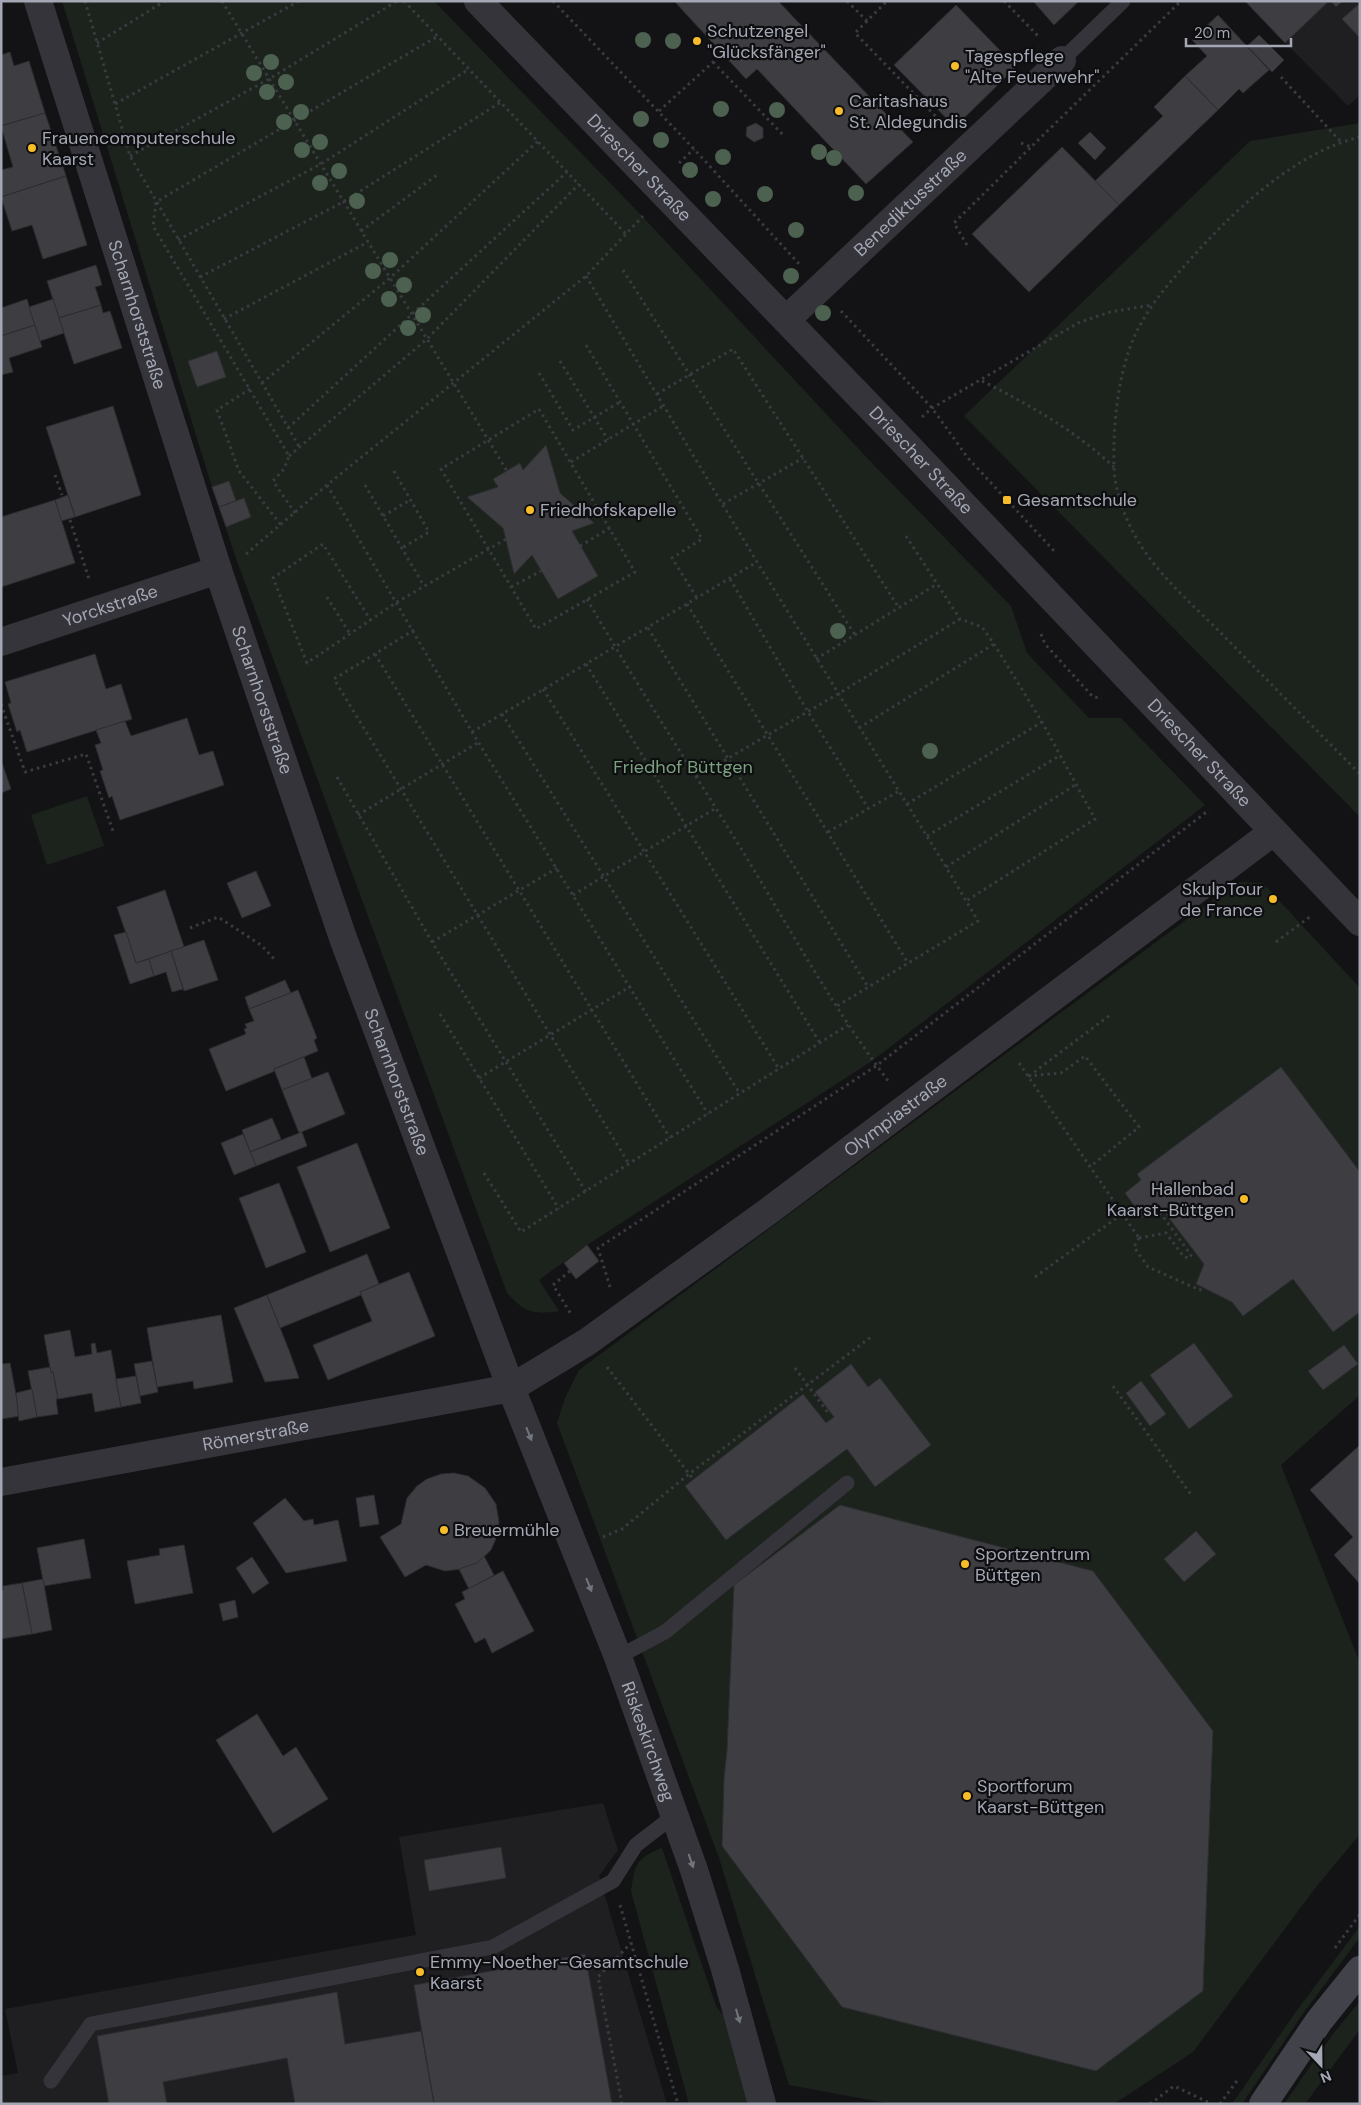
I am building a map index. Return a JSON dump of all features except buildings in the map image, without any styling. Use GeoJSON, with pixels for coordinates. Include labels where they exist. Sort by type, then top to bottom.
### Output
{"type":"FeatureCollection","features":[{"type":"Feature","properties":{"kind":"main road"},"geometry":{"type":"LineString","coordinates":[[1263,2104],[1319,2021],[1360,1970]]}},
{"type":"Feature","properties":{"kind":"street","name":"Scharnhorststraße"},"geometry":{"type":"LineString","coordinates":[[38,1],[218,570],[343,938],[511,1388]]}},
{"type":"Feature","properties":{"kind":"street","name":"Driescher Straße"},"geometry":{"type":"LineString","coordinates":[[478,1],[786,320],[1360,922]]}},
{"type":"Feature","properties":{"kind":"street","name":"Benediktusstraße"},"geometry":{"type":"LineString","coordinates":[[786,320],[1062,60]]}},
{"type":"Feature","properties":{"kind":"street","name":"Yorckstraße"},"geometry":{"type":"LineString","coordinates":[[1,642],[218,570]]}},
{"type":"Feature","properties":{"kind":"street","name":"Olympiastraße"},"geometry":{"type":"LineString","coordinates":[[511,1388],[587,1342],[785,1199],[1273,832]]}},
{"type":"Feature","properties":{"kind":"street","name":"Römerstraße"},"geometry":{"type":"LineString","coordinates":[[1,1482],[511,1388]]}},
{"type":"Feature","properties":{"kind":"street","name":"Riskeskirchweg"},"geometry":{"type":"LineString","coordinates":[[511,1388],[618,1657],[675,1815],[725,1969],[762,2104]]}},
{"type":"Feature","properties":{"kind":"lane"},"geometry":{"type":"LineString","coordinates":[[1062,60],[1123,1]]}},
{"type":"Feature","properties":{"kind":"lane"},"geometry":{"type":"LineString","coordinates":[[618,1657],[665,1632],[847,1483]]}},
{"type":"Feature","properties":{"kind":"lane"},"geometry":{"type":"LineString","coordinates":[[51,2080],[91,2024],[493,1947],[613,1880],[636,1845],[675,1815]]}},
{"type":"Feature","properties":{"kind":"path"},"geometry":{"type":"LineString","coordinates":[[85,1],[130,156],[300,448]]}},
{"type":"Feature","properties":{"kind":"path"},"geometry":{"type":"LineString","coordinates":[[97,43],[165,1]]}},
{"type":"Feature","properties":{"kind":"path"},"geometry":{"type":"LineString","coordinates":[[222,1],[507,471]]}},
{"type":"Feature","properties":{"kind":"path"},"geometry":{"type":"LineString","coordinates":[[115,104],[299,1]]}},
{"type":"Feature","properties":{"kind":"path"},"geometry":{"type":"LineString","coordinates":[[130,156],[269,79],[397,1]]}},
{"type":"Feature","properties":{"kind":"path"},"geometry":{"type":"LineString","coordinates":[[404,1],[627,235]]}},
{"type":"Feature","properties":{"kind":"path"},"geometry":{"type":"LineString","coordinates":[[554,1],[932,408],[968,458],[1054,549],[1057,556]]}},
{"type":"Feature","properties":{"kind":"path"},"geometry":{"type":"LineString","coordinates":[[848,1],[867,22]]}},
{"type":"Feature","properties":{"kind":"path"},"geometry":{"type":"LineString","coordinates":[[886,1],[855,33],[977,140],[1031,147]]}},
{"type":"Feature","properties":{"kind":"path"},"geometry":{"type":"LineString","coordinates":[[1004,1],[1062,60]]}},
{"type":"Feature","properties":{"kind":"path"},"geometry":{"type":"LineString","coordinates":[[967,245],[954,223],[1181,1]]}},
{"type":"Feature","properties":{"kind":"path"},"geometry":{"type":"LineString","coordinates":[[156,202],[438,36]]}},
{"type":"Feature","properties":{"kind":"path"},"geometry":{"type":"LineString","coordinates":[[658,111],[723,53]]}},
{"type":"Feature","properties":{"kind":"path"},"geometry":{"type":"LineString","coordinates":[[713,62],[785,137]]}},
{"type":"Feature","properties":{"kind":"path"},"geometry":{"type":"LineString","coordinates":[[178,240],[321,164],[469,69]]}},
{"type":"Feature","properties":{"kind":"path"},"geometry":{"type":"LineString","coordinates":[[1281,77],[1341,142]]}},
{"type":"Feature","properties":{"kind":"path"},"geometry":{"type":"LineString","coordinates":[[200,277],[344,202],[501,102]]}},
{"type":"Feature","properties":{"kind":"path"},"geometry":{"type":"LineString","coordinates":[[1360,136],[1341,142],[1306,160],[1240,208],[1202,245],[1153,305],[1135,335],[1123,371],[1117,404],[1114,467],[1124,510],[1131,529],[1148,556],[1360,774]]}},
{"type":"Feature","properties":{"kind":"path"},"geometry":{"type":"LineString","coordinates":[[262,383],[390,278],[538,141]]}},
{"type":"Feature","properties":{"kind":"path"},"geometry":{"type":"LineString","coordinates":[[288,428],[567,172]]}},
{"type":"Feature","properties":{"kind":"path"},"geometry":{"type":"LineString","coordinates":[[361,231],[437,175]]}},
{"type":"Feature","properties":{"kind":"path"},"geometry":{"type":"LineString","coordinates":[[295,513],[273,481],[284,469],[289,456],[427,339],[579,184]]}},
{"type":"Feature","properties":{"kind":"path"},"geometry":{"type":"LineString","coordinates":[[156,202],[153,226],[289,456]]}},
{"type":"Feature","properties":{"kind":"path"},"geometry":{"type":"LineString","coordinates":[[218,570],[237,561],[327,485],[586,276],[627,235],[646,211]]}},
{"type":"Feature","properties":{"kind":"path"},"geometry":{"type":"LineString","coordinates":[[224,319],[368,242]]}},
{"type":"Feature","properties":{"kind":"path"},"geometry":{"type":"LineString","coordinates":[[623,270],[855,635]]}},
{"type":"Feature","properties":{"kind":"path"},"geometry":{"type":"LineString","coordinates":[[586,276],[816,658],[978,921],[837,1006]]}},
{"type":"Feature","properties":{"kind":"path"},"geometry":{"type":"LineString","coordinates":[[899,438],[932,408],[1078,323],[1110,312],[1153,305]]}},
{"type":"Feature","properties":{"kind":"path"},"geometry":{"type":"LineString","coordinates":[[586,345],[702,539],[672,558],[697,598]]}},
{"type":"Feature","properties":{"kind":"path"},"geometry":{"type":"LineString","coordinates":[[656,394],[733,349],[899,608]]}},
{"type":"Feature","properties":{"kind":"path"},"geometry":{"type":"LineString","coordinates":[[560,361],[608,440]]}},
{"type":"Feature","properties":{"kind":"path"},"geometry":{"type":"LineString","coordinates":[[540,373],[573,430],[620,402]]}},
{"type":"Feature","properties":{"kind":"path"},"geometry":{"type":"LineString","coordinates":[[981,380],[1058,422],[1094,449],[1114,467]]}},
{"type":"Feature","properties":{"kind":"path"},"geometry":{"type":"LineString","coordinates":[[250,389],[217,410],[239,471],[281,524]]}},
{"type":"Feature","properties":{"kind":"path"},"geometry":{"type":"LineString","coordinates":[[571,462],[663,406]]}},
{"type":"Feature","properties":{"kind":"path"},"geometry":{"type":"LineString","coordinates":[[539,409],[635,572],[536,629],[441,469],[488,440],[539,409]]}},
{"type":"Feature","properties":{"kind":"path"},"geometry":{"type":"LineString","coordinates":[[723,504],[804,458]]}},
{"type":"Feature","properties":{"kind":"path"},"geometry":{"type":"LineString","coordinates":[[394,471],[429,532],[402,548]]}},
{"type":"Feature","properties":{"kind":"path"},"geometry":{"type":"LineString","coordinates":[[55,475],[62,495]]}},
{"type":"Feature","properties":{"kind":"path"},"geometry":{"type":"LineString","coordinates":[[327,485],[414,630],[472,732],[708,1114]]}},
{"type":"Feature","properties":{"kind":"path"},"geometry":{"type":"LineString","coordinates":[[366,485],[424,586]]}},
{"type":"Feature","properties":{"kind":"path"},"geometry":{"type":"LineString","coordinates":[[383,516],[410,500]]}},
{"type":"Feature","properties":{"kind":"path"},"geometry":{"type":"LineString","coordinates":[[70,520],[100,610]]}},
{"type":"Feature","properties":{"kind":"path"},"geometry":{"type":"LineString","coordinates":[[580,546],[610,528]]}},
{"type":"Feature","properties":{"kind":"path"},"geometry":{"type":"LineString","coordinates":[[906,536],[960,619],[982,628],[994,644],[1042,722],[1095,819],[966,901]]}},
{"type":"Feature","properties":{"kind":"path"},"geometry":{"type":"LineString","coordinates":[[370,621],[323,544],[273,578],[307,663],[370,621],[397,602],[506,539]]}},
{"type":"Feature","properties":{"kind":"path"},"geometry":{"type":"LineString","coordinates":[[472,732],[758,562]]}},
{"type":"Feature","properties":{"kind":"path"},"geometry":{"type":"LineString","coordinates":[[511,587],[541,571]]}},
{"type":"Feature","properties":{"kind":"path"},"geometry":{"type":"LineString","coordinates":[[730,579],[808,712],[868,808]]}},
{"type":"Feature","properties":{"kind":"path"},"geometry":{"type":"LineString","coordinates":[[816,658],[937,584]]}},
{"type":"Feature","properties":{"kind":"path"},"geometry":{"type":"LineString","coordinates":[[327,597],[350,634]]}},
{"type":"Feature","properties":{"kind":"path"},"geometry":{"type":"LineString","coordinates":[[587,599],[848,1025],[872,1061]]}},
{"type":"Feature","properties":{"kind":"path"},"geometry":{"type":"LineString","coordinates":[[687,604],[908,963]]}},
{"type":"Feature","properties":{"kind":"path"},"geometry":{"type":"LineString","coordinates":[[696,777],[768,736],[960,619]]}},
{"type":"Feature","properties":{"kind":"path"},"geometry":{"type":"LineString","coordinates":[[648,628],[868,986]]}},
{"type":"Feature","properties":{"kind":"path"},"geometry":{"type":"LineString","coordinates":[[414,630],[334,679],[476,916],[629,1164]]}},
{"type":"Feature","properties":{"kind":"path"},"geometry":{"type":"LineString","coordinates":[[859,728],[994,644]]}},
{"type":"Feature","properties":{"kind":"path"},"geometry":{"type":"LineString","coordinates":[[375,654],[670,1138]]}},
{"type":"Feature","properties":{"kind":"path"},"geometry":{"type":"LineString","coordinates":[[586,664],[820,1043]]}},
{"type":"Feature","properties":{"kind":"path"},"geometry":{"type":"LineString","coordinates":[[544,689],[780,1069]]}},
{"type":"Feature","properties":{"kind":"path"},"geometry":{"type":"LineString","coordinates":[[1,704],[25,772],[86,754],[114,834]]}},
{"type":"Feature","properties":{"kind":"path"},"geometry":{"type":"LineString","coordinates":[[502,714],[740,1094]]}},
{"type":"Feature","properties":{"kind":"path"},"geometry":{"type":"LineString","coordinates":[[907,804],[1042,722]]}},
{"type":"Feature","properties":{"kind":"path"},"geometry":{"type":"LineString","coordinates":[[358,815],[479,742]]}},
{"type":"Feature","properties":{"kind":"path"},"geometry":{"type":"LineString","coordinates":[[927,836],[1059,756]]}},
{"type":"Feature","properties":{"kind":"path"},"geometry":{"type":"LineString","coordinates":[[337,777],[432,942],[586,1192]]}},
{"type":"Feature","properties":{"kind":"path"},"geometry":{"type":"LineString","coordinates":[[946,867],[1075,785]]}},
{"type":"Feature","properties":{"kind":"path"},"geometry":{"type":"LineString","coordinates":[[828,832],[899,791]]}},
{"type":"Feature","properties":{"kind":"path"},"geometry":{"type":"LineString","coordinates":[[573,895],[716,808]]}},
{"type":"Feature","properties":{"kind":"path"},"geometry":{"type":"LineString","coordinates":[[611,1292],[598,1248],[876,1066],[1210,809]]}},
{"type":"Feature","properties":{"kind":"path"},"geometry":{"type":"LineString","coordinates":[[432,942],[557,868]]}},
{"type":"Feature","properties":{"kind":"path"},"geometry":{"type":"LineString","coordinates":[[190,928],[218,917],[261,945],[275,960]]}},
{"type":"Feature","properties":{"kind":"path"},"geometry":{"type":"LineString","coordinates":[[479,1078],[630,986]]}},
{"type":"Feature","properties":{"kind":"path"},"geometry":{"type":"LineString","coordinates":[[440,1014],[559,1209]]}},
{"type":"Feature","properties":{"kind":"path"},"geometry":{"type":"LineString","coordinates":[[1028,1076],[1110,1014]]}},
{"type":"Feature","properties":{"kind":"path"},"geometry":{"type":"LineString","coordinates":[[484,1173],[522,1232],[848,1025]]}},
{"type":"Feature","properties":{"kind":"path"},"geometry":{"type":"LineString","coordinates":[[1028,1076],[1061,1073],[1086,1056],[1139,1127],[1090,1167]]}},
{"type":"Feature","properties":{"kind":"path"},"geometry":{"type":"LineString","coordinates":[[1028,1076],[1139,1238]]}},
{"type":"Feature","properties":{"kind":"path"},"geometry":{"type":"LineString","coordinates":[[1035,1277],[1150,1195],[1191,1255],[1190,1258],[1184,1257],[1166,1233],[1139,1238]]}},
{"type":"Feature","properties":{"kind":"path"},"geometry":{"type":"LineString","coordinates":[[1139,1238],[1134,1248],[1148,1267],[1200,1290],[1202,1287]]}},
{"type":"Feature","properties":{"kind":"path"},"geometry":{"type":"LineString","coordinates":[[570,1271],[552,1285],[587,1342],[693,1479]]}},
{"type":"Feature","properties":{"kind":"path"},"geometry":{"type":"LineString","coordinates":[[575,1548],[622,1529],[689,1474],[871,1337]]}},
{"type":"Feature","properties":{"kind":"path"},"geometry":{"type":"LineString","coordinates":[[796,1368],[830,1413]]}},
{"type":"Feature","properties":{"kind":"path"},"geometry":{"type":"LineString","coordinates":[[1113,1386],[1192,1496]]}},
{"type":"Feature","properties":{"kind":"path"},"geometry":{"type":"LineString","coordinates":[[613,1880],[678,2104]]}},
{"type":"Feature","properties":{"kind":"path"},"geometry":{"type":"LineString","coordinates":[[622,2104],[598,1977],[632,1943]]}},
{"type":"Feature","properties":{"kind":"path"},"geometry":{"type":"LineString","coordinates":[[1150,2104],[1174,2086],[1212,2104]]}},
{"type":"Feature","properties":{"kind":"shaded area"},"geometry":{"type":"Polygon","coordinates":[[[1244,1],[1360,1],[1360,95],[1348,106],[1244,1]]]}},
{"type":"Feature","properties":{"kind":"shaded area","name":"Emmy-Noether-Gesamtschule Kaarst"},"geometry":{"type":"Polygon","coordinates":[[[603,1803],[618,1850],[599,1876],[667,2104],[1,2104],[1,2076],[18,2073],[5,2009],[416,1935],[399,1837],[603,1803]]]}},
{"type":"Feature","properties":{"kind":"green space","name":"Friedhof Büttgen"},"geometry":{"type":"Polygon","coordinates":[[[62,1],[434,1],[643,217],[870,461],[1011,606],[1027,653],[1089,718],[1121,718],[1205,805],[872,1061],[587,1245],[539,1280],[559,1311],[542,1313],[530,1311],[519,1305],[507,1293],[237,561],[212,487],[62,1]]]}},
{"type":"Feature","properties":{"kind":"green space"},"geometry":{"type":"Polygon","coordinates":[[[1360,123],[1360,817],[964,416],[1250,141],[1360,123]]]}},
{"type":"Feature","properties":{"kind":"green space"},"geometry":{"type":"Polygon","coordinates":[[[87,796],[104,846],[47,865],[31,815],[87,796]]]}},
{"type":"Feature","properties":{"kind":"green space","name":"Sportzentrum Büttgen"},"geometry":{"type":"Polygon","coordinates":[[[1237,882],[1263,883],[1360,988],[1360,1395],[1281,1465],[1360,1663],[1360,1834],[1316,1887],[1193,2052],[1117,2102],[1112,2104],[892,2104],[789,2085],[719,1858],[557,1423],[565,1398],[579,1370],[1237,882]]]}},
{"type":"Feature","properties":{"kind":"green space"},"geometry":{"type":"Polygon","coordinates":[[[662,1848],[716,2006],[728,2021],[752,2104],[689,2104],[631,1891],[638,1863],[647,1855],[662,1848]]]}},
{"type":"Feature","properties":{"kind":"green space"},"geometry":{"type":"Polygon","coordinates":[[[1360,1926],[1360,1937],[1302,2015],[1242,2104],[1232,2104],[1295,2013],[1360,1926]]]}},
{"type":"Feature","properties":{"kind":"green space"},"geometry":{"type":"Polygon","coordinates":[[[1360,2001],[1360,2029],[1305,2104],[1284,2104],[1333,2034],[1360,2001]]]}},
{"type":"Feature","properties":{"kind":"place","name":"Schutzengel \"Glücksfänger\""},"geometry":{"type":"Point","coordinates":[697,41]}},
{"type":"Feature","properties":{"kind":"place","name":"Tagespflege \"Alte Feuerwehr\""},"geometry":{"type":"Point","coordinates":[955,66]}},
{"type":"Feature","properties":{"kind":"place","name":"Caritashaus St. Aldegundis"},"geometry":{"type":"Point","coordinates":[839,111]}},
{"type":"Feature","properties":{"kind":"place","name":"Frauencomputerschule Kaarst"},"geometry":{"type":"Point","coordinates":[32,148]}},
{"type":"Feature","properties":{"kind":"place","name":"Gesamtschule"},"geometry":{"type":"Point","coordinates":[1007,500]}},
{"type":"Feature","properties":{"kind":"place","name":"Friedhofskapelle"},"geometry":{"type":"Point","coordinates":[530,510]}},
{"type":"Feature","properties":{"kind":"place","name":"SkulpTour de France"},"geometry":{"type":"Point","coordinates":[1273,899]}},
{"type":"Feature","properties":{"kind":"place","name":"Hallenbad Kaarst-Büttgen"},"geometry":{"type":"Point","coordinates":[1244,1199]}},
{"type":"Feature","properties":{"kind":"place","name":"Breuermühle"},"geometry":{"type":"Point","coordinates":[444,1530]}},
{"type":"Feature","properties":{"kind":"place","name":"Sportzentrum Büttgen"},"geometry":{"type":"Point","coordinates":[965,1564]}},
{"type":"Feature","properties":{"kind":"place","name":"Sportforum Kaarst-Büttgen"},"geometry":{"type":"Point","coordinates":[967,1796]}},
{"type":"Feature","properties":{"kind":"place","name":"Emmy-Noether-Gesamtschule Kaarst"},"geometry":{"type":"Point","coordinates":[420,1972]}}]}
